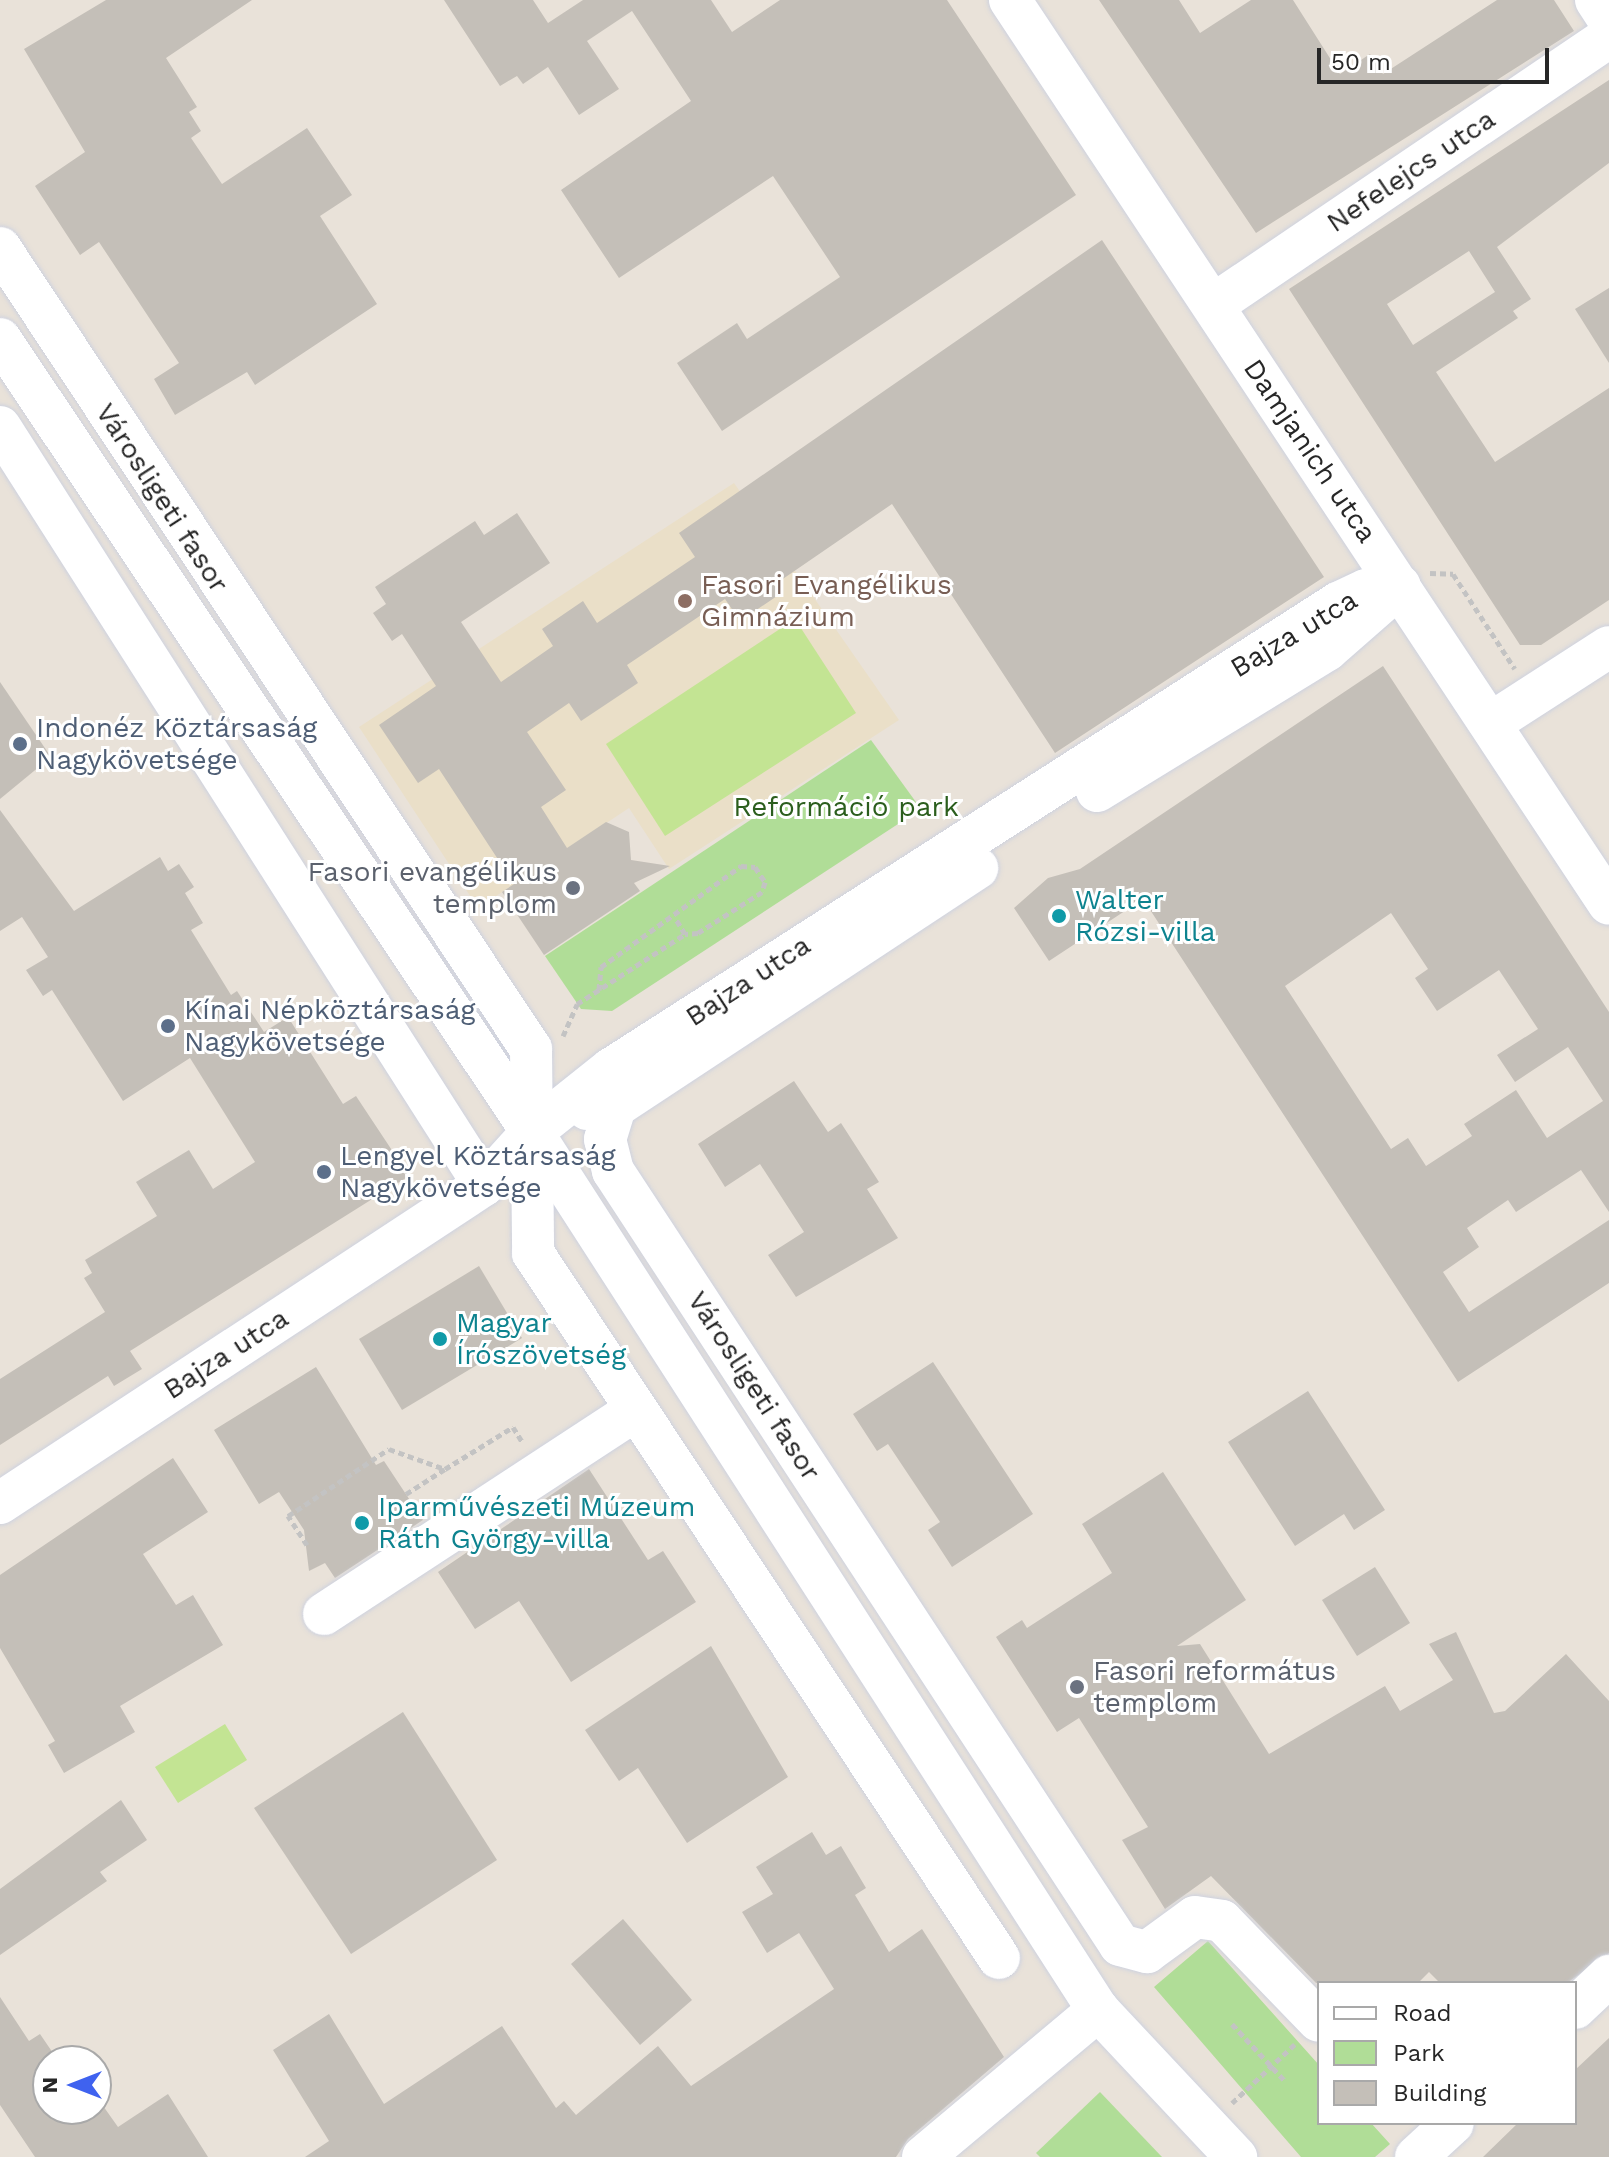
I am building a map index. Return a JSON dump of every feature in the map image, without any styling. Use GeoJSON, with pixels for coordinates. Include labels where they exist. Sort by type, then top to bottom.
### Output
{"type":"FeatureCollection","features":[{"type":"Feature","properties":{"kind":"street","name":"Damjanich utca"},"geometry":{"type":"LineString","coordinates":[[1010,0],[1608,900]]}},
{"type":"Feature","properties":{"kind":"street"},"geometry":{"type":"LineString","coordinates":[[1596,0],[1609,20]]}},
{"type":"Feature","properties":{"kind":"street","name":"Nefelejcs utca"},"geometry":{"type":"LineString","coordinates":[[1213,305],[1609,37]]}},
{"type":"Feature","properties":{"kind":"street","name":"Városligeti fasor"},"geometry":{"type":"LineString","coordinates":[[0,248],[325,748],[531,1049],[546,1121],[533,1253],[634,1411],[999,1958]]}},
{"type":"Feature","properties":{"kind":"street","name":"Városligeti fasor"},"geometry":{"type":"LineString","coordinates":[[0,339],[334,837],[546,1121],[736,1449],[1098,2010],[1236,2157]]}},
{"type":"Feature","properties":{"kind":"street"},"geometry":{"type":"LineString","coordinates":[[0,427],[287,867],[484,1185]]}},
{"type":"Feature","properties":{"kind":"street","name":"Bajza utca"},"geometry":{"type":"LineString","coordinates":[[546,1121],[615,1107],[842,939],[1057,799],[1327,650],[1400,586]]}},
{"type":"Feature","properties":{"kind":"street"},"geometry":{"type":"LineString","coordinates":[[1491,723],[1609,647]]}},
{"type":"Feature","properties":{"kind":"street"},"geometry":{"type":"LineString","coordinates":[[174,695],[219,665]]}},
{"type":"Feature","properties":{"kind":"street"},"geometry":{"type":"LineString","coordinates":[[289,770],[325,748]]}},
{"type":"Feature","properties":{"kind":"street"},"geometry":{"type":"LineString","coordinates":[[287,867],[334,837]]}},
{"type":"Feature","properties":{"kind":"street","name":"Bajza utca"},"geometry":{"type":"LineString","coordinates":[[0,1503],[484,1185],[546,1121],[611,1069],[842,939]]}},
{"type":"Feature","properties":{"kind":"street","name":"Városligeti fasor"},"geometry":{"type":"LineString","coordinates":[[615,1107],[605,1139],[613,1171],[1120,1945],[1147,1952],[1195,1917],[1222,1921],[1310,2030]]}},
{"type":"Feature","properties":{"kind":"street"},"geometry":{"type":"LineString","coordinates":[[324,1614],[634,1411]]}},
{"type":"Feature","properties":{"kind":"street","name":"Városligeti fasor"},"geometry":{"type":"LineString","coordinates":[[683,1484],[736,1449]]}},
{"type":"Feature","properties":{"kind":"street"},"geometry":{"type":"LineString","coordinates":[[887,1684],[931,1656]]}},
{"type":"Feature","properties":{"kind":"street"},"geometry":{"type":"LineString","coordinates":[[935,1862],[982,1831]]}},
{"type":"Feature","properties":{"kind":"street"},"geometry":{"type":"LineString","coordinates":[[1577,2006],[1609,1976]]}},
{"type":"Feature","properties":{"kind":"street"},"geometry":{"type":"LineString","coordinates":[[923,2157],[1098,2010]]}},
{"type":"Feature","properties":{"kind":"path"},"geometry":{"type":"LineString","coordinates":[[1400,586],[1440,569],[1453,574],[1532,696]]}},
{"type":"Feature","properties":{"kind":"path"},"geometry":{"type":"LineString","coordinates":[[561,1040],[577,1004],[599,990],[685,934],[762,892],[765,882],[755,867],[741,866],[681,905],[676,919],[601,967],[599,990]]}},
{"type":"Feature","properties":{"kind":"path"},"geometry":{"type":"LineString","coordinates":[[676,919],[685,934]]}},
{"type":"Feature","properties":{"kind":"path"},"geometry":{"type":"LineString","coordinates":[[406,1494],[513,1427],[541,1472]]}},
{"type":"Feature","properties":{"kind":"path"},"geometry":{"type":"LineString","coordinates":[[307,1545],[288,1516],[389,1449],[445,1469]]}},
{"type":"Feature","properties":{"kind":"path"},"geometry":{"type":"LineString","coordinates":[[1232,2024],[1285,2081]]}},
{"type":"Feature","properties":{"kind":"path"},"geometry":{"type":"LineString","coordinates":[[1207,2126],[1310,2030]]}},
{"type":"Feature","properties":{"kind":"shaded area","name":"Fasori Evangélikus Gimnázium"},"geometry":{"type":"Polygon","coordinates":[[[734,483],[899,720],[669,869],[629,808],[478,908],[359,727],[734,483]]]}},
{"type":"Feature","properties":{"kind":"green space"},"geometry":{"type":"Polygon","coordinates":[[[795,619],[856,713],[665,836],[606,744],[795,619]]]}},
{"type":"Feature","properties":{"kind":"green space","name":"Reformáció park"},"geometry":{"type":"Polygon","coordinates":[[[871,740],[921,809],[612,1011],[581,1009],[545,956],[871,740]]]}},
{"type":"Feature","properties":{"kind":"green space"},"geometry":{"type":"Polygon","coordinates":[[[225,1724],[247,1760],[178,1803],[155,1767],[225,1724]]]}},
{"type":"Feature","properties":{"kind":"green space"},"geometry":{"type":"Polygon","coordinates":[[[1208,1941],[1317,2063],[1317,2125],[1373,2125],[1390,2144],[1375,2157],[1301,2157],[1154,1987],[1208,1941]]]}},
{"type":"Feature","properties":{"kind":"green space"},"geometry":{"type":"Polygon","coordinates":[[[1100,2092],[1162,2157],[1040,2157],[1036,2153],[1100,2092]]]}},
{"type":"Feature","properties":{"kind":"building"},"geometry":{"type":"Polygon","coordinates":[[[106,0],[252,0],[166,58],[197,107],[189,112],[201,131],[191,138],[222,184],[307,128],[352,195],[320,216],[377,304],[255,385],[247,372],[175,415],[154,379],[179,363],[99,242],[80,255],[35,186],[85,152],[24,49],[106,0]]]}},
{"type":"Feature","properties":{"kind":"building"},"geometry":{"type":"Polygon","coordinates":[[[444,0],[533,0],[548,23],[583,0],[711,0],[732,32],[780,0],[947,0],[1076,195],[722,431],[677,363],[737,323],[747,339],[840,277],[773,176],[619,278],[561,190],[691,101],[632,11],[587,41],[619,89],[579,115],[548,67],[523,84],[517,76],[500,86],[444,0]]]}},
{"type":"Feature","properties":{"kind":"building"},"geometry":{"type":"Polygon","coordinates":[[[1099,0],[1179,0],[1200,33],[1251,0],[1293,0],[1340,74],[1370,54],[1383,74],[1497,0],[1554,0],[1574,31],[1256,233],[1099,0]]]}},
{"type":"Feature","properties":{"kind":"building"},"geometry":{"type":"Polygon","coordinates":[[[1609,80],[1609,163],[1497,247],[1531,299],[1513,311],[1518,318],[1436,372],[1495,462],[1609,388],[1609,600],[1541,645],[1520,645],[1289,289],[1609,80]],[[1469,251],[1387,304],[1413,345],[1495,292],[1469,251]]]}},
{"type":"Feature","properties":{"kind":"building"},"geometry":{"type":"Polygon","coordinates":[[[1102,240],[1324,577],[1055,753],[892,504],[774,585],[780,594],[740,621],[725,599],[627,665],[638,683],[581,721],[569,703],[527,732],[566,790],[541,807],[567,848],[606,822],[629,832],[631,860],[670,866],[634,883],[640,891],[544,955],[502,892],[514,884],[439,769],[418,783],[379,725],[436,686],[402,634],[392,641],[373,613],[386,604],[375,587],[475,521],[484,535],[517,513],[550,563],[461,622],[501,682],[553,646],[542,629],[583,601],[597,623],[695,557],[679,533],[1102,240]]]}},
{"type":"Feature","properties":{"kind":"building"},"geometry":{"type":"Polygon","coordinates":[[[1609,288],[1609,363],[1575,309],[1609,288]]]}},
{"type":"Feature","properties":{"kind":"building"},"geometry":{"type":"Polygon","coordinates":[[[1383,666],[1609,1012],[1609,1212],[1581,1170],[1516,1212],[1508,1200],[1467,1228],[1479,1247],[1443,1272],[1469,1312],[1609,1220],[1609,1283],[1458,1382],[1143,899],[1049,961],[1014,908],[1048,878],[1080,869],[1383,666]],[[1391,913],[1285,986],[1391,1149],[1408,1138],[1426,1166],[1472,1136],[1464,1124],[1516,1090],[1547,1138],[1603,1101],[1568,1047],[1515,1082],[1497,1055],[1538,1029],[1499,970],[1437,1011],[1415,978],[1428,969],[1391,913]]]}},
{"type":"Feature","properties":{"kind":"building","name":"Indonéz Köztársaság Nagykövetsége"},"geometry":{"type":"Polygon","coordinates":[[[0,682],[51,757],[0,799],[0,682]]]}},
{"type":"Feature","properties":{"kind":"building"},"geometry":{"type":"Polygon","coordinates":[[[0,810],[74,911],[160,857],[168,871],[179,864],[194,887],[185,893],[203,923],[191,930],[231,995],[237,991],[264,1032],[288,1017],[343,1104],[356,1096],[409,1176],[130,1351],[142,1369],[114,1386],[108,1376],[0,1445],[0,1379],[105,1312],[84,1278],[92,1273],[85,1260],[157,1216],[136,1182],[189,1150],[213,1189],[255,1162],[190,1058],[123,1101],[52,990],[43,996],[26,970],[48,957],[22,917],[0,931],[0,810]]]}},
{"type":"Feature","properties":{"kind":"building"},"geometry":{"type":"Polygon","coordinates":[[[794,1081],[828,1132],[841,1123],[879,1182],[867,1189],[898,1238],[796,1297],[768,1255],[804,1232],[760,1164],[725,1187],[698,1144],[794,1081]]]}},
{"type":"Feature","properties":{"kind":"building","name":"Magyar Írószövetség"},"geometry":{"type":"Polygon","coordinates":[[[479,1266],[522,1338],[402,1410],[359,1339],[479,1266]]]}},
{"type":"Feature","properties":{"kind":"building"},"geometry":{"type":"Polygon","coordinates":[[[933,1362],[1033,1514],[952,1567],[928,1530],[940,1522],[888,1444],[877,1451],[853,1414],[933,1362]]]}},
{"type":"Feature","properties":{"kind":"building"},"geometry":{"type":"Polygon","coordinates":[[[316,1367],[376,1465],[384,1461],[423,1520],[335,1578],[325,1563],[309,1571],[304,1530],[279,1492],[259,1504],[214,1430],[316,1367]]]}},
{"type":"Feature","properties":{"kind":"building"},"geometry":{"type":"Polygon","coordinates":[[[1308,1391],[1385,1510],[1354,1530],[1344,1514],[1295,1546],[1228,1442],[1308,1391]]]}},
{"type":"Feature","properties":{"kind":"building"},"geometry":{"type":"Polygon","coordinates":[[[173,1458],[208,1512],[143,1554],[176,1605],[193,1595],[223,1645],[120,1706],[135,1732],[64,1773],[48,1745],[55,1741],[0,1648],[0,1575],[173,1458]]]}},
{"type":"Feature","properties":{"kind":"building"},"geometry":{"type":"Polygon","coordinates":[[[589,1469],[648,1560],[663,1551],[696,1602],[571,1682],[519,1601],[475,1629],[438,1572],[589,1469]]]}},
{"type":"Feature","properties":{"kind":"building"},"geometry":{"type":"Polygon","coordinates":[[[1163,1472],[1246,1600],[1177,1646],[1200,1644],[1269,1754],[1385,1686],[1400,1711],[1453,1680],[1429,1644],[1456,1632],[1494,1713],[1505,1711],[1566,1654],[1609,1701],[1609,1953],[1570,1981],[1438,1981],[1429,1972],[1420,1981],[1316,1983],[1211,1876],[1165,1909],[1122,1840],[1148,1827],[1079,1718],[1057,1732],[996,1637],[1022,1620],[1027,1628],[1112,1573],[1082,1524],[1163,1472]]]}},
{"type":"Feature","properties":{"kind":"building"},"geometry":{"type":"Polygon","coordinates":[[[1375,1567],[1410,1623],[1357,1656],[1322,1600],[1375,1567]]]}},
{"type":"Feature","properties":{"kind":"building"},"geometry":{"type":"Polygon","coordinates":[[[711,1646],[788,1777],[687,1843],[638,1768],[619,1781],[585,1730],[711,1646]]]}},
{"type":"Feature","properties":{"kind":"building"},"geometry":{"type":"Polygon","coordinates":[[[403,1712],[497,1860],[351,1954],[254,1808],[403,1712]]]}},
{"type":"Feature","properties":{"kind":"building"},"geometry":{"type":"Polygon","coordinates":[[[121,1800],[147,1840],[100,1872],[107,1881],[0,1955],[0,1889],[121,1800]]]}},
{"type":"Feature","properties":{"kind":"building"},"geometry":{"type":"Polygon","coordinates":[[[812,1832],[826,1855],[841,1846],[866,1888],[855,1895],[889,1952],[922,1929],[1004,2057],[908,2139],[896,2157],[305,2157],[329,2141],[273,2050],[329,2014],[384,2104],[502,2026],[556,2108],[564,2101],[576,2115],[658,2046],[691,2086],[834,1989],[799,1933],[767,1953],[742,1912],[773,1894],[756,1867],[812,1832]]]}},
{"type":"Feature","properties":{"kind":"building"},"geometry":{"type":"Polygon","coordinates":[[[623,1919],[692,2000],[640,2045],[571,1964],[623,1919]]]}},
{"type":"Feature","properties":{"kind":"building"},"geometry":{"type":"Polygon","coordinates":[[[0,1997],[29,2041],[40,2034],[48,2045],[32,2045],[32,2125],[112,2125],[112,2119],[118,2127],[168,2094],[208,2157],[35,2157],[0,2105],[0,1997]]]}},
{"type":"Feature","properties":{"kind":"building"},"geometry":{"type":"Polygon","coordinates":[[[1609,2038],[1609,2157],[1483,2157],[1516,2125],[1577,2125],[1577,2068],[1609,2038]]]}},
{"type":"Feature","properties":{"kind":"place","name":"Fasori Evangélikus Gimnázium"},"geometry":{"type":"Point","coordinates":[685,601]}},
{"type":"Feature","properties":{"kind":"place","name":"Indonéz Köztársaság Nagykövetsége"},"geometry":{"type":"Point","coordinates":[20,744]}},
{"type":"Feature","properties":{"kind":"place","name":"Fasori evangélikus templom"},"geometry":{"type":"Point","coordinates":[573,888]}},
{"type":"Feature","properties":{"kind":"place","name":"Walter Rózsi-villa"},"geometry":{"type":"Point","coordinates":[1059,916]}},
{"type":"Feature","properties":{"kind":"place","name":"Kínai Népköztársaság Nagykövetsége"},"geometry":{"type":"Point","coordinates":[168,1026]}},
{"type":"Feature","properties":{"kind":"place","name":"Lengyel Köztársaság Nagykövetsége"},"geometry":{"type":"Point","coordinates":[324,1172]}},
{"type":"Feature","properties":{"kind":"place","name":"Magyar Írószövetség"},"geometry":{"type":"Point","coordinates":[440,1339]}},
{"type":"Feature","properties":{"kind":"place","name":"Iparművészeti Múzeum Ráth György-villa"},"geometry":{"type":"Point","coordinates":[362,1523]}},
{"type":"Feature","properties":{"kind":"place","name":"Fasori református templom"},"geometry":{"type":"Point","coordinates":[1077,1687]}}]}
